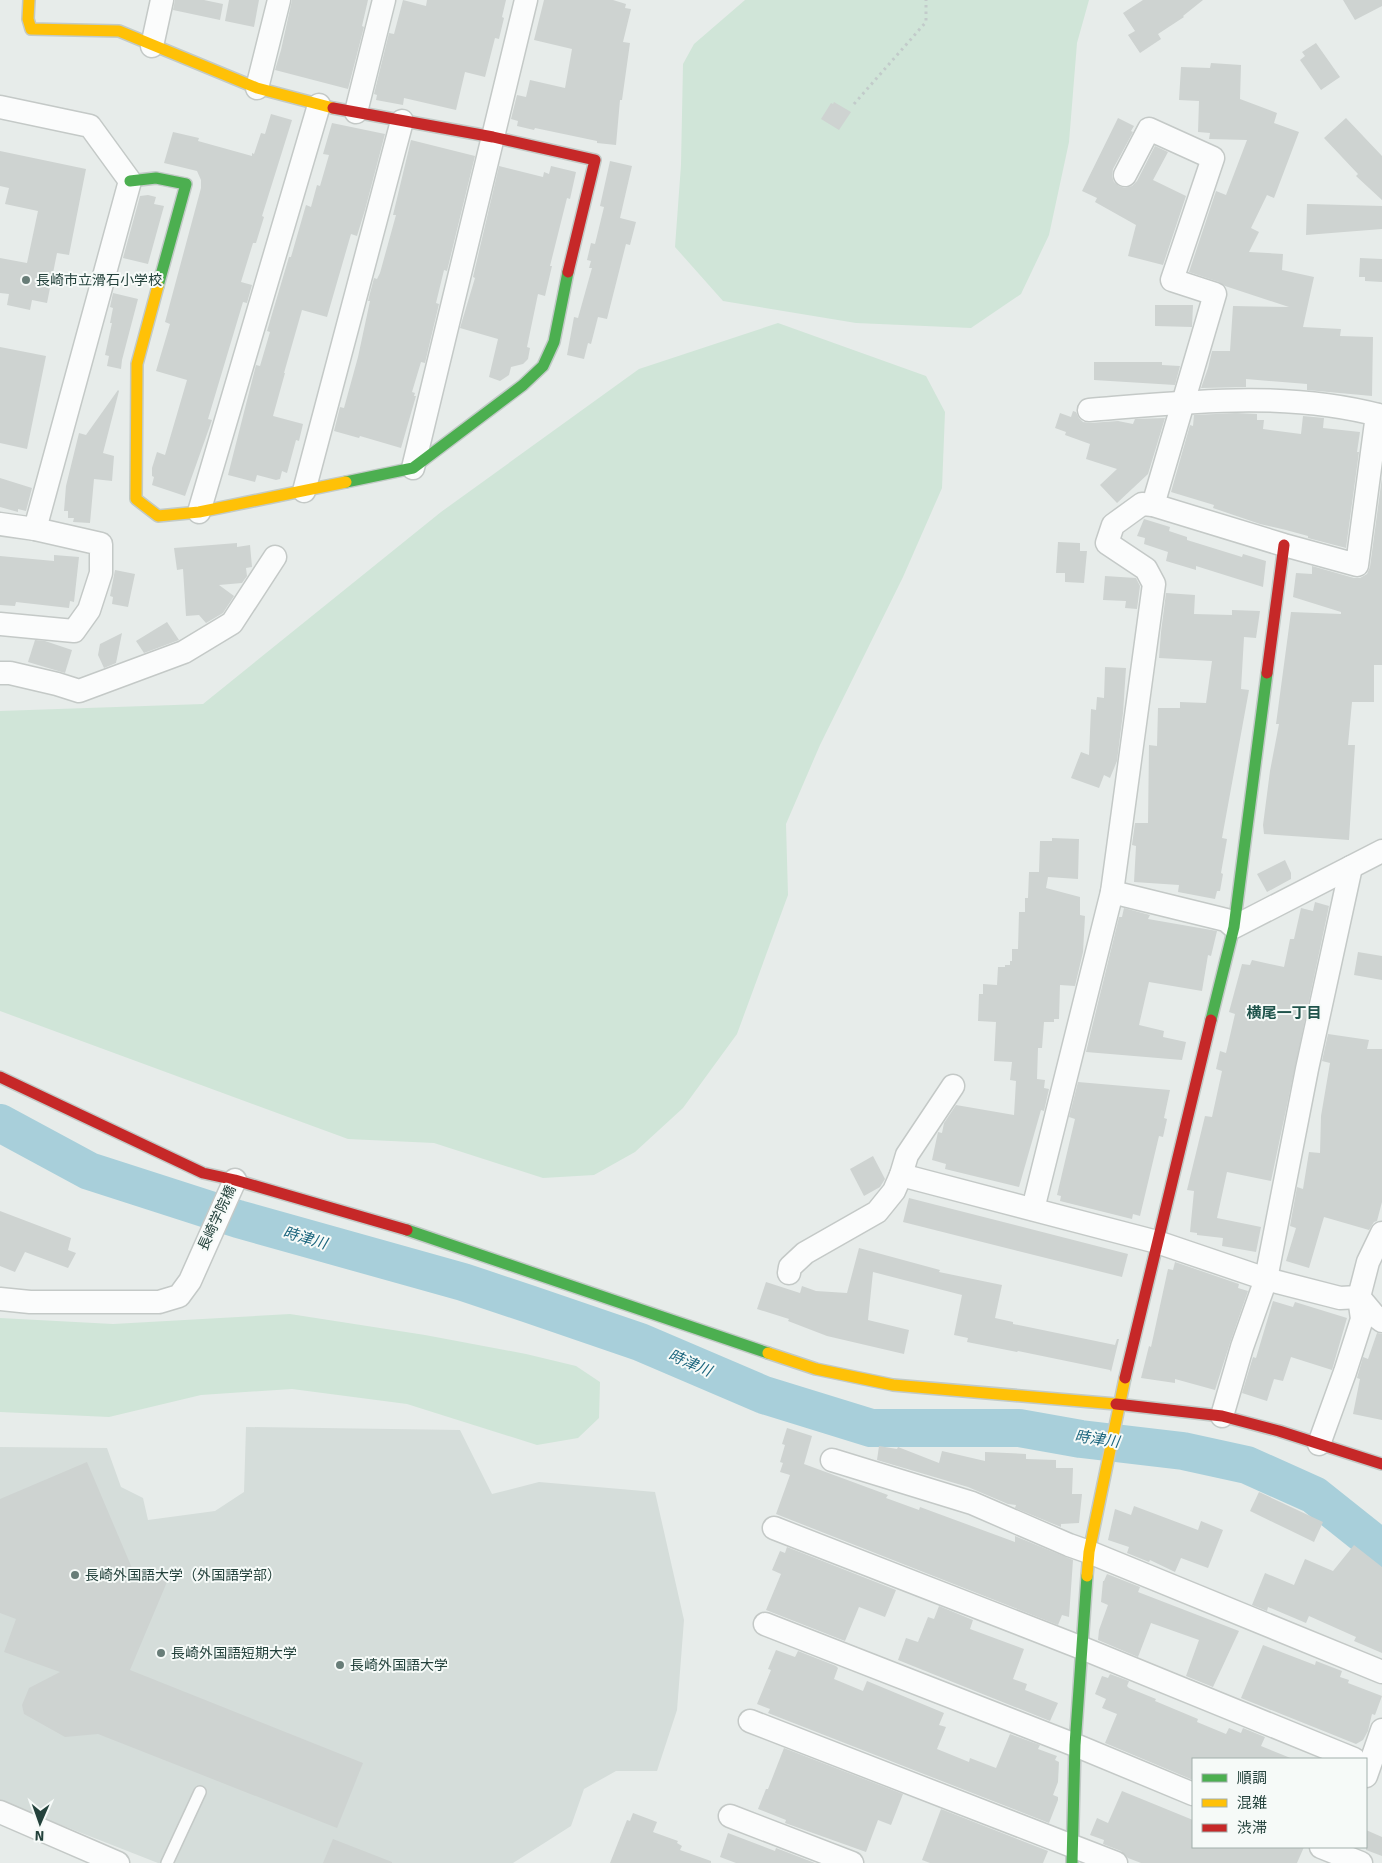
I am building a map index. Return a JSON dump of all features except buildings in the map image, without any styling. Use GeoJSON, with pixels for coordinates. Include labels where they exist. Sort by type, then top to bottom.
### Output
{"type":"FeatureCollection","features":[{"type":"Feature","properties":{"kind":"street"},"geometry":{"type":"LineString","coordinates":[[29,0],[28,19],[31,29],[119,30],[152,46],[257,88],[319,105],[493,137],[595,160],[560,307],[554,342],[543,366],[523,385],[414,468],[199,512],[158,516],[136,498],[137,364],[186,184],[156,178],[130,181]]}},
{"type":"Feature","properties":{"kind":"street"},"geometry":{"type":"LineString","coordinates":[[152,46],[162,0]]}},
{"type":"Feature","properties":{"kind":"street"},"geometry":{"type":"LineString","coordinates":[[257,88],[279,0]]}},
{"type":"Feature","properties":{"kind":"street"},"geometry":{"type":"LineString","coordinates":[[356,112],[384,0]]}},
{"type":"Feature","properties":{"kind":"street"},"geometry":{"type":"LineString","coordinates":[[414,468],[526,0]]}},
{"type":"Feature","properties":{"kind":"street"},"geometry":{"type":"LineString","coordinates":[[199,512],[319,105]]}},
{"type":"Feature","properties":{"kind":"street"},"geometry":{"type":"LineString","coordinates":[[0,107],[90,126],[130,181]]}},
{"type":"Feature","properties":{"kind":"street"},"geometry":{"type":"LineString","coordinates":[[304,491],[402,121]]}},
{"type":"Feature","properties":{"kind":"street"},"geometry":{"type":"LineString","coordinates":[[1125,175],[1149,129],[1213,158],[1172,280],[1215,294],[1153,505]]}},
{"type":"Feature","properties":{"kind":"street"},"geometry":{"type":"LineString","coordinates":[[35,529],[130,181]]}},
{"type":"Feature","properties":{"kind":"street"},"geometry":{"type":"LineString","coordinates":[[1033,1209],[1112,892],[1154,584],[1146,569],[1107,543],[1113,525],[1142,504],[1153,505],[1357,565],[1380,415],[1335,406],[1284,400],[1184,402],[1089,410]]}},
{"type":"Feature","properties":{"kind":"street"},"geometry":{"type":"LineString","coordinates":[[0,524],[35,529],[101,544],[101,573],[89,610],[74,631],[0,624]]}},
{"type":"Feature","properties":{"kind":"street"},"geometry":{"type":"LineString","coordinates":[[1073,1854],[1075,1744],[1089,1552],[1157,1242],[1234,927],[1284,545]]}},
{"type":"Feature","properties":{"kind":"street"},"geometry":{"type":"LineString","coordinates":[[0,673],[38,680],[79,691],[184,652],[232,622],[274,558]]}},
{"type":"Feature","properties":{"kind":"street"},"geometry":{"type":"LineString","coordinates":[[1234,927],[1382,851]]}},
{"type":"Feature","properties":{"kind":"street"},"geometry":{"type":"LineString","coordinates":[[1222,1416],[1242,1347],[1266,1279],[1307,1069],[1351,867]]}},
{"type":"Feature","properties":{"kind":"street"},"geometry":{"type":"LineString","coordinates":[[1112,892],[1226,920],[1234,927]]}},
{"type":"Feature","properties":{"kind":"street"},"geometry":{"type":"LineString","coordinates":[[0,1077],[203,1173],[235,1180],[389,1224],[816,1369],[893,1385],[1119,1409],[1222,1416],[1279,1431],[1382,1464]]}},
{"type":"Feature","properties":{"kind":"street"},"geometry":{"type":"LineString","coordinates":[[788,1273],[790,1267],[805,1253],[877,1212],[894,1191],[902,1175],[907,1155],[953,1086]]}},
{"type":"Feature","properties":{"kind":"street"},"geometry":{"type":"LineString","coordinates":[[902,1175],[1157,1242],[1266,1279],[1340,1298],[1359,1298],[1382,1321]]}},
{"type":"Feature","properties":{"kind":"street","name":"長崎学院橋"},"geometry":{"type":"LineString","coordinates":[[0,1299],[30,1302],[159,1302],[179,1296],[190,1280],[235,1180]]}},
{"type":"Feature","properties":{"kind":"street"},"geometry":{"type":"LineString","coordinates":[[1319,1444],[1362,1319],[1359,1298],[1368,1262],[1382,1233]]}},
{"type":"Feature","properties":{"kind":"street"},"geometry":{"type":"LineString","coordinates":[[832,1460],[972,1503],[1069,1545],[1382,1672]]}},
{"type":"Feature","properties":{"kind":"street"},"geometry":{"type":"LineString","coordinates":[[774,1528],[1082,1648],[1345,1758]]}},
{"type":"Feature","properties":{"kind":"street"},"geometry":{"type":"LineString","coordinates":[[765,1624],[1075,1744],[1192,1794]]}},
{"type":"Feature","properties":{"kind":"street"},"geometry":{"type":"LineString","coordinates":[[750,1721],[1073,1854],[1116,1863]]}},
{"type":"Feature","properties":{"kind":"street"},"geometry":{"type":"LineString","coordinates":[[1367,1767],[1382,1730]]}},
{"type":"Feature","properties":{"kind":"street"},"geometry":{"type":"LineString","coordinates":[[0,1812],[118,1863]]}},
{"type":"Feature","properties":{"kind":"street"},"geometry":{"type":"LineString","coordinates":[[730,1816],[842,1861]]}},
{"type":"Feature","properties":{"kind":"street"},"geometry":{"type":"LineString","coordinates":[[1333,1852],[1361,1863]]}},
{"type":"Feature","properties":{"kind":"lane"},"geometry":{"type":"LineString","coordinates":[[167,1863],[200,1792]]}},
{"type":"Feature","properties":{"kind":"path"},"geometry":{"type":"LineString","coordinates":[[854,104],[926,22],[926,0]]}},
{"type":"Feature","properties":{"kind":"shaded area","name":"長崎外国語大学"},"geometry":{"type":"Polygon","coordinates":[[[246,1427],[460,1430],[492,1494],[539,1482],[655,1492],[684,1620],[677,1710],[657,1771],[616,1771],[584,1789],[571,1826],[513,1863],[158,1863],[0,1801],[0,1447],[107,1448],[121,1487],[143,1498],[148,1520],[215,1511],[244,1492],[246,1427]]]}},
{"type":"Feature","properties":{"kind":"green space"},"geometry":{"type":"Polygon","coordinates":[[[745,0],[1089,0],[1077,43],[1069,142],[1049,235],[1021,294],[971,328],[856,323],[723,301],[675,247],[681,165],[683,64],[694,44],[745,0]]]}},
{"type":"Feature","properties":{"kind":"green space"},"geometry":{"type":"Polygon","coordinates":[[[778,323],[926,376],[945,412],[942,488],[903,577],[820,745],[786,824],[788,895],[737,1034],[683,1108],[635,1152],[594,1175],[543,1178],[434,1143],[348,1139],[0,1011],[0,711],[203,704],[441,512],[639,369],[778,323]]]}},
{"type":"Feature","properties":{"kind":"green space"},"geometry":{"type":"Polygon","coordinates":[[[290,1314],[425,1335],[526,1354],[576,1366],[600,1382],[599,1418],[578,1438],[537,1445],[407,1404],[292,1389],[201,1395],[109,1417],[0,1412],[0,1318],[113,1324],[290,1314]]]}},
{"type":"Feature","properties":{"kind":"waterway","name":"時津川"},"geometry":{"type":"LineString","coordinates":[[0,1123],[89,1171],[238,1219],[463,1282],[640,1342],[764,1395],[871,1428],[1019,1428],[1081,1439],[1183,1451],[1247,1465],[1314,1495],[1382,1549]]}},
{"type":"Feature","properties":{"kind":"traffic: fast"},"geometry":{"type":"LineString","coordinates":[[130,181],[156,178],[186,184],[158,286]]}},
{"type":"Feature","properties":{"kind":"traffic: fast"},"geometry":{"type":"LineString","coordinates":[[346,482],[413,468],[523,385],[543,366],[554,342],[568,272]]}},
{"type":"Feature","properties":{"kind":"traffic: fast"},"geometry":{"type":"LineString","coordinates":[[1211,1020],[1234,927],[1267,673]]}},
{"type":"Feature","properties":{"kind":"traffic: fast"},"geometry":{"type":"LineString","coordinates":[[407,1230],[768,1353]]}},
{"type":"Feature","properties":{"kind":"traffic: fast"},"geometry":{"type":"LineString","coordinates":[[1072,1863],[1075,1745],[1087,1576]]}},
{"type":"Feature","properties":{"kind":"traffic: slow"},"geometry":{"type":"LineString","coordinates":[[29,0],[28,19],[31,29],[119,31],[257,88],[333,108]]}},
{"type":"Feature","properties":{"kind":"traffic: slow"},"geometry":{"type":"LineString","coordinates":[[158,286],[137,364],[136,499],[158,516],[199,512],[346,482]]}},
{"type":"Feature","properties":{"kind":"traffic: slow"},"geometry":{"type":"LineString","coordinates":[[768,1353],[816,1369],[893,1385],[1116,1404]]}},
{"type":"Feature","properties":{"kind":"traffic: slow"},"geometry":{"type":"LineString","coordinates":[[1087,1576],[1089,1552],[1125,1378]]}},
{"type":"Feature","properties":{"kind":"traffic: jam"},"geometry":{"type":"LineString","coordinates":[[333,108],[493,137],[595,160],[568,272]]}},
{"type":"Feature","properties":{"kind":"traffic: jam"},"geometry":{"type":"LineString","coordinates":[[1267,673],[1284,545]]}},
{"type":"Feature","properties":{"kind":"traffic: jam"},"geometry":{"type":"LineString","coordinates":[[1125,1378],[1211,1020]]}},
{"type":"Feature","properties":{"kind":"traffic: jam"},"geometry":{"type":"LineString","coordinates":[[0,1077],[203,1173],[235,1180],[407,1230]]}},
{"type":"Feature","properties":{"kind":"traffic: jam"},"geometry":{"type":"LineString","coordinates":[[1116,1404],[1222,1416],[1279,1431],[1382,1464]]}},
{"type":"Feature","properties":{"kind":"place","name":"長崎市立滑石小学校"},"geometry":{"type":"Point","coordinates":[26,280]}},
{"type":"Feature","properties":{"kind":"place","name":"長崎外国語大学（外国語学部）"},"geometry":{"type":"Point","coordinates":[75,1575]}},
{"type":"Feature","properties":{"kind":"place","name":"長崎外国語短期大学"},"geometry":{"type":"Point","coordinates":[161,1653]}},
{"type":"Feature","properties":{"kind":"place","name":"長崎外国語大学"},"geometry":{"type":"Point","coordinates":[340,1665]}},
{"type":"Feature","properties":{"kind":"district","name":"横尾一丁目"},"geometry":{"type":"Point","coordinates":[1284,1013]}}]}
